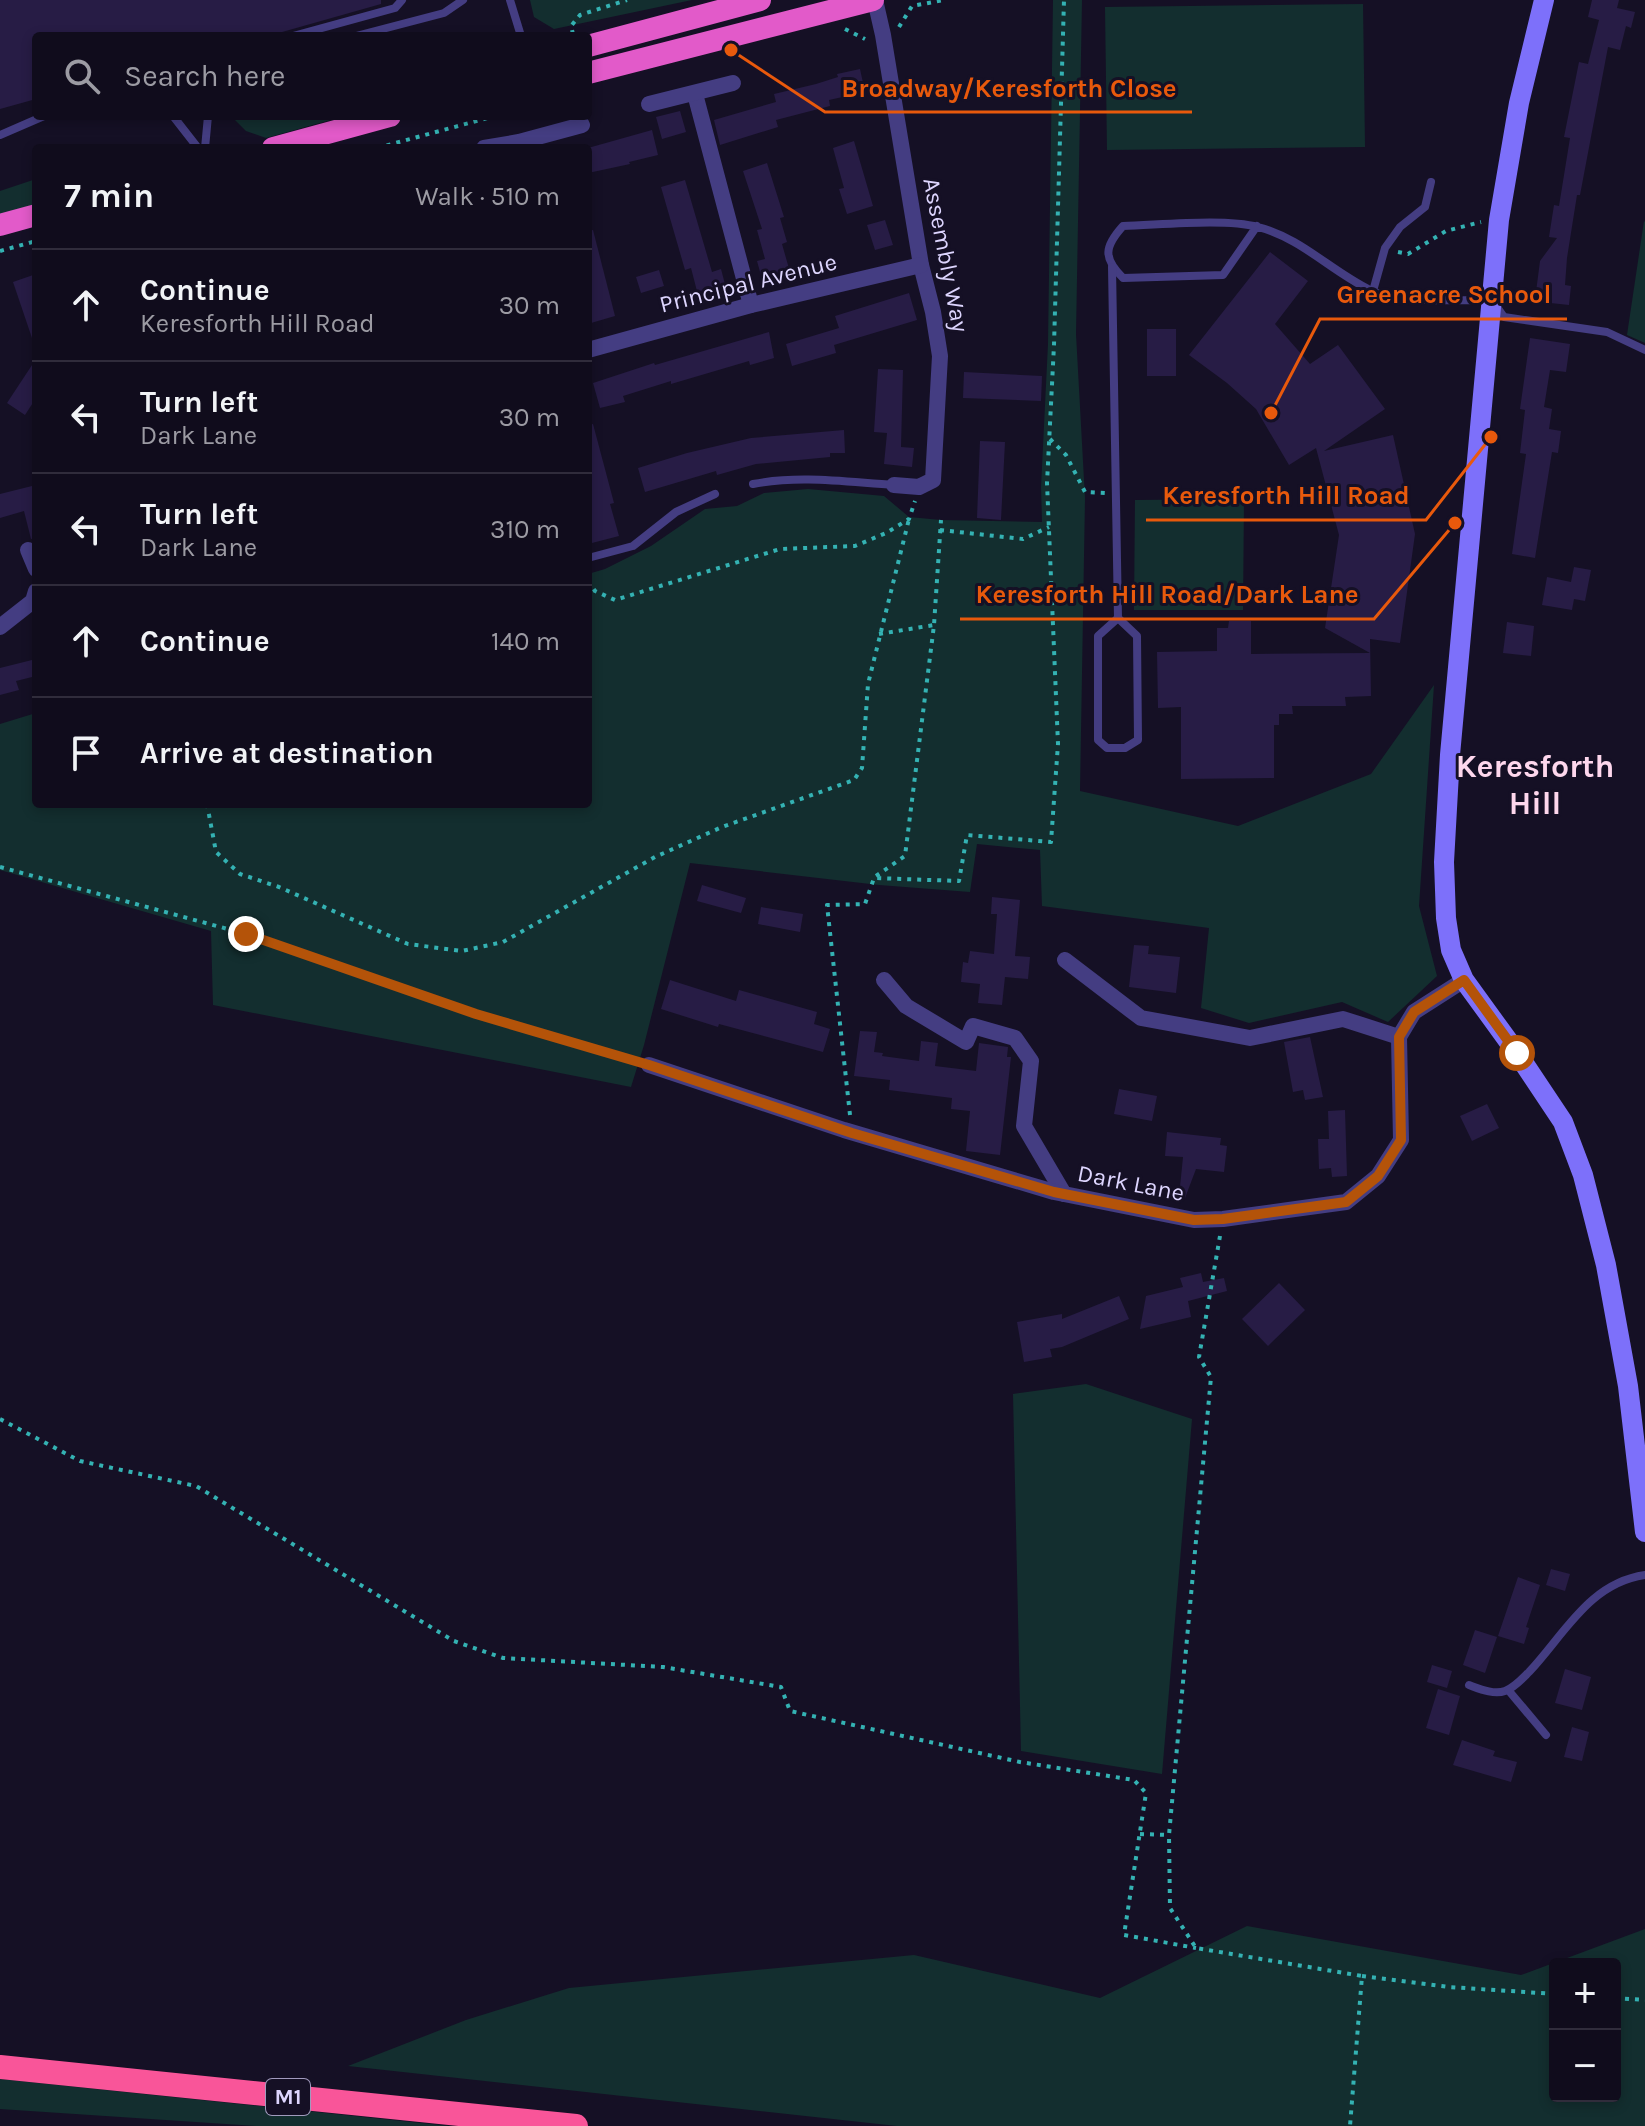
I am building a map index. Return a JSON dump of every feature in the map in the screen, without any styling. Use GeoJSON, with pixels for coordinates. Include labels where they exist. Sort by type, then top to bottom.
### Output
{"type":"FeatureCollection","features":[{"type":"Feature","properties":{"kind":"highway"},"geometry":{"type":"LineString","coordinates":[[592,45],[760,0]]}},
{"type":"Feature","properties":{"kind":"highway"},"geometry":{"type":"LineString","coordinates":[[592,72],[874,0]]}},
{"type":"Feature","properties":{"kind":"highway"},"geometry":{"type":"LineString","coordinates":[[288,144],[375,120]]}},
{"type":"Feature","properties":{"kind":"highway"},"geometry":{"type":"LineString","coordinates":[[0,225],[32,216]]}},
{"type":"Feature","properties":{"kind":"highway","name":"M1"},"geometry":{"type":"LineString","coordinates":[[0,2067],[576,2126]]}},
{"type":"Feature","properties":{"kind":"main road"},"geometry":{"type":"LineString","coordinates":[[1544,0],[1519,103],[1499,220],[1450,755],[1444,862],[1446,918],[1451,950],[1464,980],[1563,1122],[1583,1175],[1606,1265],[1628,1386],[1645,1532]]}},
{"type":"Feature","properties":{"kind":"street","name":"Assembly Way"},"geometry":{"type":"LineString","coordinates":[[874,0],[883,35],[921,265],[940,356],[933,480],[919,487]]}},
{"type":"Feature","properties":{"kind":"street"},"geometry":{"type":"LineString","coordinates":[[649,104],[733,83]]}},
{"type":"Feature","properties":{"kind":"street"},"geometry":{"type":"LineString","coordinates":[[695,94],[751,305]]}},
{"type":"Feature","properties":{"kind":"street"},"geometry":{"type":"LineString","coordinates":[[523,144],[582,125]]}},
{"type":"Feature","properties":{"kind":"street","name":"Principal Avenue"},"geometry":{"type":"LineString","coordinates":[[592,349],[751,305],[921,265]]}},
{"type":"Feature","properties":{"kind":"street"},"geometry":{"type":"LineString","coordinates":[[894,485],[919,487]]}},
{"type":"Feature","properties":{"kind":"street"},"geometry":{"type":"LineString","coordinates":[[0,627],[32,600]]}},
{"type":"Feature","properties":{"kind":"street"},"geometry":{"type":"LineString","coordinates":[[1065,960],[1141,1018],[1250,1038],[1343,1019],[1399,1037],[1414,1012],[1464,980]]}},
{"type":"Feature","properties":{"kind":"street"},"geometry":{"type":"LineString","coordinates":[[884,980],[906,1006],[966,1042],[973,1026],[1015,1038],[1031,1061],[1024,1126],[1064,1194]]}},
{"type":"Feature","properties":{"kind":"street","name":"Dark Lane"},"geometry":{"type":"LineString","coordinates":[[649,1065],[852,1133],[1064,1194],[1194,1220],[1223,1219],[1346,1202],[1378,1176],[1401,1140],[1399,1037]]}},
{"type":"Feature","properties":{"kind":"lane"},"geometry":{"type":"LineString","coordinates":[[308,32],[395,8],[402,0]]}},
{"type":"Feature","properties":{"kind":"lane"},"geometry":{"type":"LineString","coordinates":[[444,13],[447,0]]}},
{"type":"Feature","properties":{"kind":"lane"},"geometry":{"type":"LineString","coordinates":[[371,32],[444,13],[463,0]]}},
{"type":"Feature","properties":{"kind":"lane"},"geometry":{"type":"LineString","coordinates":[[510,0],[520,32]]}},
{"type":"Feature","properties":{"kind":"lane"},"geometry":{"type":"LineString","coordinates":[[0,135],[35,120]]}},
{"type":"Feature","properties":{"kind":"lane"},"geometry":{"type":"LineString","coordinates":[[177,120],[195,144]]}},
{"type":"Feature","properties":{"kind":"lane"},"geometry":{"type":"LineString","coordinates":[[205,144],[208,120]]}},
{"type":"Feature","properties":{"kind":"lane"},"geometry":{"type":"LineString","coordinates":[[1373,291],[1385,248],[1400,227],[1425,207],[1431,182]]}},
{"type":"Feature","properties":{"kind":"lane"},"geometry":{"type":"LineString","coordinates":[[1118,618],[1098,636],[1098,740],[1107,748],[1125,748],[1138,740],[1137,636],[1118,618],[1112,266],[1108,254],[1111,240],[1123,226],[1235,223],[1257,226],[1293,240],[1373,291],[1403,298],[1492,300],[1504,317],[1607,332],[1645,350]]}},
{"type":"Feature","properties":{"kind":"lane"},"geometry":{"type":"LineString","coordinates":[[1112,266],[1123,278],[1223,275],[1257,226]]}},
{"type":"Feature","properties":{"kind":"lane"},"geometry":{"type":"LineString","coordinates":[[753,484],[776,479],[824,479],[894,485]]}},
{"type":"Feature","properties":{"kind":"lane"},"geometry":{"type":"LineString","coordinates":[[592,557],[633,546],[676,512],[715,494]]}},
{"type":"Feature","properties":{"kind":"lane"},"geometry":{"type":"LineString","coordinates":[[1469,1685],[1499,1693],[1509,1691],[1538,1663],[1564,1627],[1592,1599],[1632,1577],[1645,1575]]}},
{"type":"Feature","properties":{"kind":"lane"},"geometry":{"type":"LineString","coordinates":[[1509,1691],[1546,1735]]}},
{"type":"Feature","properties":{"kind":"path"},"geometry":{"type":"LineString","coordinates":[[573,32],[571,26],[580,15],[627,0]]}},
{"type":"Feature","properties":{"kind":"path"},"geometry":{"type":"LineString","coordinates":[[874,878],[959,881],[967,835],[1051,842],[1058,744],[1047,483],[1064,0]]}},
{"type":"Feature","properties":{"kind":"path"},"geometry":{"type":"LineString","coordinates":[[392,144],[480,120]]}},
{"type":"Feature","properties":{"kind":"path"},"geometry":{"type":"LineString","coordinates":[[1385,248],[1408,254],[1446,231],[1499,220]]}},
{"type":"Feature","properties":{"kind":"path"},"geometry":{"type":"LineString","coordinates":[[0,251],[32,242]]}},
{"type":"Feature","properties":{"kind":"path"},"geometry":{"type":"LineString","coordinates":[[1050,439],[1066,455],[1085,492],[1118,494]]}},
{"type":"Feature","properties":{"kind":"path"},"geometry":{"type":"LineString","coordinates":[[208,808],[216,852],[240,874],[279,887],[408,944],[462,951],[503,942],[655,857],[722,827],[854,780],[862,768],[868,684],[879,634],[919,487]]}},
{"type":"Feature","properties":{"kind":"path"},"geometry":{"type":"LineString","coordinates":[[592,587],[615,600],[780,549],[855,546],[909,519]]}},
{"type":"Feature","properties":{"kind":"path"},"geometry":{"type":"LineString","coordinates":[[852,1133],[827,905],[865,904],[874,878],[905,856],[934,625],[941,520]]}},
{"type":"Feature","properties":{"kind":"path"},"geometry":{"type":"LineString","coordinates":[[940,530],[1023,539],[1049,527]]}},
{"type":"Feature","properties":{"kind":"path"},"geometry":{"type":"LineString","coordinates":[[879,634],[934,625]]}},
{"type":"Feature","properties":{"kind":"path"},"geometry":{"type":"LineString","coordinates":[[0,867],[246,934],[476,1014],[649,1065]]}},
{"type":"Feature","properties":{"kind":"path"},"geometry":{"type":"LineString","coordinates":[[1196,1948],[1170,1908],[1169,1835],[1211,1377],[1199,1357],[1223,1219]]}},
{"type":"Feature","properties":{"kind":"path"},"geometry":{"type":"LineString","coordinates":[[0,1419],[80,1461],[196,1486],[454,1641],[503,1658],[663,1667],[781,1687],[790,1711],[1020,1762],[1134,1780],[1146,1793],[1124,1935],[1362,1976],[1449,1987],[1549,1994]]}},
{"type":"Feature","properties":{"kind":"path"},"geometry":{"type":"LineString","coordinates":[[1139,1834],[1169,1835]]}},
{"type":"Feature","properties":{"kind":"path"},"geometry":{"type":"LineString","coordinates":[[1350,2126],[1362,1976]]}},
{"type":"Feature","properties":{"kind":"path"},"geometry":{"type":"LineString","coordinates":[[1621,1998],[1645,2000]]}},
{"type":"Feature","properties":{"kind":"green space"},"geometry":{"type":"Polygon","coordinates":[[[530,0],[692,0],[554,29],[534,17],[530,0]]]}},
{"type":"Feature","properties":{"kind":"green space"},"geometry":{"type":"Polygon","coordinates":[[[1053,0],[1082,0],[1076,334],[1085,498],[1080,791],[1238,826],[1371,774],[1434,685],[1419,906],[1437,976],[1388,1022],[1342,1002],[1249,1023],[1201,1008],[1209,928],[1042,906],[1040,850],[977,844],[970,892],[879,885],[690,863],[631,1087],[213,1005],[211,931],[0,870],[0,724],[32,714],[32,808],[592,808],[592,573],[651,546],[705,509],[737,506],[764,493],[808,489],[884,496],[909,517],[1042,522],[1053,0]]]}},
{"type":"Feature","properties":{"kind":"green space"},"geometry":{"type":"Polygon","coordinates":[[[1363,4],[1365,147],[1107,150],[1105,7],[1363,4]]]}},
{"type":"Feature","properties":{"kind":"green space"},"geometry":{"type":"Polygon","coordinates":[[[235,120],[331,120],[266,138],[246,131],[235,120]]]}},
{"type":"Feature","properties":{"kind":"green space"},"geometry":{"type":"Polygon","coordinates":[[[32,180],[32,205],[0,215],[0,191],[32,180]]]}},
{"type":"Feature","properties":{"kind":"green space"},"geometry":{"type":"Polygon","coordinates":[[[1645,222],[1645,343],[1627,335],[1645,222]]]}},
{"type":"Feature","properties":{"kind":"green space"},"geometry":{"type":"Polygon","coordinates":[[[1244,499],[1243,610],[1134,610],[1135,500],[1244,499]]]}},
{"type":"Feature","properties":{"kind":"green space"},"geometry":{"type":"Polygon","coordinates":[[[1086,1384],[1192,1419],[1162,1774],[1021,1751],[1013,1394],[1086,1384]]]}},
{"type":"Feature","properties":{"kind":"green space"},"geometry":{"type":"Polygon","coordinates":[[[1247,1926],[1521,1975],[1549,1965],[1549,2102],[1621,2102],[1621,1958],[1567,1958],[1645,1929],[1645,2126],[897,2126],[348,2066],[466,2020],[569,1988],[914,1955],[1100,1998],[1247,1926]]]}},
{"type":"Feature","properties":{"kind":"green space"},"geometry":{"type":"Polygon","coordinates":[[[0,2079],[449,2126],[256,2126],[0,2109],[0,2079]]]}},
{"type":"Feature","properties":{"kind":"building"},"geometry":{"type":"Polygon","coordinates":[[[0,0],[381,0],[381,4],[282,32],[32,32],[32,100],[0,109],[0,0]]]}},
{"type":"Feature","properties":{"kind":"building"},"geometry":{"type":"Polygon","coordinates":[[[1592,0],[1619,0],[1617,8],[1635,12],[1631,28],[1626,26],[1620,50],[1608,47],[1567,258],[1565,285],[1571,286],[1569,305],[1541,302],[1542,293],[1536,292],[1540,261],[1557,238],[1549,237],[1554,205],[1559,206],[1570,138],[1564,137],[1579,62],[1588,64],[1599,20],[1588,17],[1592,0]]]}},
{"type":"Feature","properties":{"kind":"building"},"geometry":{"type":"Polygon","coordinates":[[[860,69],[865,92],[829,100],[830,106],[776,120],[778,127],[720,145],[714,120],[776,102],[774,94],[860,69]]]}},
{"type":"Feature","properties":{"kind":"building"},"geometry":{"type":"Polygon","coordinates":[[[680,111],[686,132],[662,139],[656,117],[680,111]]]}},
{"type":"Feature","properties":{"kind":"building"},"geometry":{"type":"Polygon","coordinates":[[[652,130],[658,155],[592,172],[592,147],[652,130]]]}},
{"type":"Feature","properties":{"kind":"building"},"geometry":{"type":"Polygon","coordinates":[[[854,141],[873,206],[847,214],[839,189],[844,188],[833,148],[854,141]]]}},
{"type":"Feature","properties":{"kind":"building"},"geometry":{"type":"Polygon","coordinates":[[[767,163],[784,217],[780,218],[787,242],[782,244],[790,272],[762,279],[757,261],[765,259],[757,230],[762,229],[743,171],[767,163]]]}},
{"type":"Feature","properties":{"kind":"building"},"geometry":{"type":"Polygon","coordinates":[[[685,180],[712,272],[721,269],[726,288],[698,295],[691,268],[685,270],[661,187],[685,180]]]}},
{"type":"Feature","properties":{"kind":"building"},"geometry":{"type":"Polygon","coordinates":[[[885,220],[893,245],[875,250],[867,225],[885,220]]]}},
{"type":"Feature","properties":{"kind":"building"},"geometry":{"type":"Polygon","coordinates":[[[592,230],[615,316],[592,323],[592,230]]]}},
{"type":"Feature","properties":{"kind":"building"},"geometry":{"type":"Polygon","coordinates":[[[1270,252],[1308,281],[1275,324],[1310,364],[1338,345],[1385,409],[1324,451],[1393,435],[1415,534],[1400,643],[1370,639],[1371,696],[1345,697],[1346,706],[1292,706],[1293,714],[1279,714],[1279,725],[1274,725],[1274,778],[1181,779],[1181,707],[1158,708],[1157,652],[1217,651],[1217,628],[1228,628],[1229,621],[1251,621],[1251,654],[1370,653],[1325,628],[1339,535],[1316,448],[1289,465],[1256,409],[1189,355],[1270,252]]]}},
{"type":"Feature","properties":{"kind":"building"},"geometry":{"type":"Polygon","coordinates":[[[659,270],[664,286],[641,293],[636,277],[659,270]]]}},
{"type":"Feature","properties":{"kind":"building"},"geometry":{"type":"Polygon","coordinates":[[[32,275],[32,338],[13,282],[32,275]]]}},
{"type":"Feature","properties":{"kind":"building"},"geometry":{"type":"Polygon","coordinates":[[[909,293],[917,320],[834,345],[836,353],[792,366],[786,344],[839,328],[835,316],[909,293]]]}},
{"type":"Feature","properties":{"kind":"building"},"geometry":{"type":"Polygon","coordinates":[[[1147,329],[1176,329],[1176,376],[1147,376],[1147,329]]]}},
{"type":"Feature","properties":{"kind":"building"},"geometry":{"type":"Polygon","coordinates":[[[769,332],[774,358],[750,365],[749,361],[671,384],[671,381],[623,396],[625,402],[600,408],[593,383],[769,332]]]}},
{"type":"Feature","properties":{"kind":"building"},"geometry":{"type":"Polygon","coordinates":[[[1530,338],[1570,344],[1566,372],[1550,370],[1544,407],[1552,409],[1549,429],[1561,431],[1558,453],[1552,452],[1535,558],[1512,554],[1526,454],[1520,453],[1525,410],[1520,409],[1530,338]]]}},
{"type":"Feature","properties":{"kind":"building"},"geometry":{"type":"Polygon","coordinates":[[[32,365],[32,404],[25,415],[7,403],[32,365]]]}},
{"type":"Feature","properties":{"kind":"building"},"geometry":{"type":"Polygon","coordinates":[[[878,369],[903,370],[901,447],[914,448],[912,467],[884,464],[887,433],[874,432],[878,369]]]}},
{"type":"Feature","properties":{"kind":"building"},"geometry":{"type":"Polygon","coordinates":[[[964,372],[1042,376],[1041,401],[963,398],[964,372]]]}},
{"type":"Feature","properties":{"kind":"building"},"geometry":{"type":"Polygon","coordinates":[[[592,424],[614,503],[610,504],[619,536],[592,543],[592,424]]]}},
{"type":"Feature","properties":{"kind":"building"},"geometry":{"type":"Polygon","coordinates":[[[844,430],[845,453],[756,464],[717,475],[716,471],[645,492],[638,468],[751,438],[844,430]]]}},
{"type":"Feature","properties":{"kind":"building"},"geometry":{"type":"Polygon","coordinates":[[[980,441],[1005,442],[1001,520],[977,518],[980,441]]]}},
{"type":"Feature","properties":{"kind":"building"},"geometry":{"type":"Polygon","coordinates":[[[32,486],[32,539],[24,511],[0,518],[0,494],[32,486]]]}},
{"type":"Feature","properties":{"kind":"building"},"geometry":{"type":"Polygon","coordinates":[[[1574,567],[1591,570],[1585,601],[1574,599],[1572,610],[1542,605],[1547,577],[1571,582],[1574,567]]]}},
{"type":"Feature","properties":{"kind":"building"},"geometry":{"type":"Polygon","coordinates":[[[1507,622],[1534,626],[1531,656],[1503,653],[1507,622]]]}},
{"type":"Feature","properties":{"kind":"building"},"geometry":{"type":"Polygon","coordinates":[[[32,660],[32,677],[16,681],[19,690],[0,695],[0,668],[32,660]]]}},
{"type":"Feature","properties":{"kind":"building"},"geometry":{"type":"Polygon","coordinates":[[[702,885],[746,898],[741,913],[697,901],[702,885]]]}},
{"type":"Feature","properties":{"kind":"building"},"geometry":{"type":"Polygon","coordinates":[[[992,897],[1020,900],[1015,956],[1030,957],[1028,979],[1005,977],[1002,1005],[978,1003],[980,984],[961,982],[963,962],[968,963],[970,951],[994,954],[997,914],[991,914],[992,897]]]}},
{"type":"Feature","properties":{"kind":"building"},"geometry":{"type":"Polygon","coordinates":[[[761,907],[803,914],[800,932],[758,924],[761,907]]]}},
{"type":"Feature","properties":{"kind":"building"},"geometry":{"type":"Polygon","coordinates":[[[1134,945],[1149,946],[1148,954],[1180,957],[1176,993],[1129,987],[1134,945]]]}},
{"type":"Feature","properties":{"kind":"building"},"geometry":{"type":"Polygon","coordinates":[[[670,980],[736,1001],[739,990],[817,1012],[814,1024],[830,1029],[823,1052],[719,1024],[718,1027],[661,1009],[670,980]]]}},
{"type":"Feature","properties":{"kind":"building"},"geometry":{"type":"Polygon","coordinates":[[[860,1031],[877,1032],[874,1052],[883,1053],[882,1056],[919,1061],[921,1041],[938,1043],[935,1066],[976,1071],[979,1043],[1008,1047],[1007,1057],[1011,1057],[1000,1155],[966,1151],[970,1111],[951,1109],[952,1098],[889,1090],[890,1080],[854,1076],[860,1031]]]}},
{"type":"Feature","properties":{"kind":"building"},"geometry":{"type":"Polygon","coordinates":[[[1310,1037],[1323,1097],[1305,1100],[1303,1090],[1293,1092],[1284,1042],[1310,1037]]]}},
{"type":"Feature","properties":{"kind":"building"},"geometry":{"type":"Polygon","coordinates":[[[1119,1089],[1157,1096],[1152,1121],[1114,1114],[1119,1089]]]}},
{"type":"Feature","properties":{"kind":"building"},"geometry":{"type":"Polygon","coordinates":[[[1487,1104],[1499,1128],[1472,1141],[1460,1116],[1487,1104]]]}},
{"type":"Feature","properties":{"kind":"building"},"geometry":{"type":"Polygon","coordinates":[[[1345,1110],[1347,1176],[1332,1177],[1331,1168],[1319,1169],[1318,1139],[1329,1139],[1328,1111],[1345,1110]]]}},
{"type":"Feature","properties":{"kind":"building"},"geometry":{"type":"Polygon","coordinates":[[[1167,1132],[1221,1138],[1220,1145],[1227,1146],[1224,1172],[1196,1169],[1185,1198],[1179,1197],[1183,1157],[1165,1156],[1167,1132]]]}},
{"type":"Feature","properties":{"kind":"building"},"geometry":{"type":"Polygon","coordinates":[[[1201,1273],[1203,1282],[1224,1278],[1227,1291],[1188,1301],[1191,1317],[1140,1329],[1146,1296],[1183,1287],[1180,1278],[1201,1273]]]}},
{"type":"Feature","properties":{"kind":"building"},"geometry":{"type":"Polygon","coordinates":[[[1279,1283],[1305,1310],[1268,1346],[1242,1319],[1279,1283]]]}},
{"type":"Feature","properties":{"kind":"building"},"geometry":{"type":"Polygon","coordinates":[[[1119,1296],[1129,1319],[1050,1349],[1052,1357],[1024,1362],[1017,1322],[1062,1314],[1062,1319],[1119,1296]]]}},
{"type":"Feature","properties":{"kind":"building"},"geometry":{"type":"Polygon","coordinates":[[[1551,1569],[1570,1574],[1565,1591],[1546,1585],[1551,1569]]]}},
{"type":"Feature","properties":{"kind":"building"},"geometry":{"type":"Polygon","coordinates":[[[1518,1577],[1540,1585],[1526,1627],[1529,1628],[1524,1644],[1498,1636],[1518,1577]]]}},
{"type":"Feature","properties":{"kind":"building"},"geometry":{"type":"Polygon","coordinates":[[[1475,1630],[1497,1637],[1485,1673],[1463,1665],[1475,1630]]]}},
{"type":"Feature","properties":{"kind":"building"},"geometry":{"type":"Polygon","coordinates":[[[1432,1665],[1452,1671],[1447,1688],[1427,1682],[1432,1665]]]}},
{"type":"Feature","properties":{"kind":"building"},"geometry":{"type":"Polygon","coordinates":[[[1565,1669],[1591,1677],[1582,1710],[1555,1703],[1565,1669]]]}},
{"type":"Feature","properties":{"kind":"building"},"geometry":{"type":"Polygon","coordinates":[[[1438,1689],[1460,1696],[1449,1735],[1426,1728],[1438,1689]]]}},
{"type":"Feature","properties":{"kind":"building"},"geometry":{"type":"Polygon","coordinates":[[[1572,1727],[1589,1732],[1582,1761],[1564,1757],[1572,1727]]]}},
{"type":"Feature","properties":{"kind":"building"},"geometry":{"type":"Polygon","coordinates":[[[1462,1740],[1495,1751],[1493,1756],[1517,1762],[1511,1782],[1453,1765],[1462,1740]]]}},
{"type":"Feature","properties":{"kind":"place","name":"Broadway/Keresforth Close"},"geometry":{"type":"Point","coordinates":[731,50]}},
{"type":"Feature","properties":{"kind":"place","name":"Greenacre School"},"geometry":{"type":"Point","coordinates":[1271,413]}},
{"type":"Feature","properties":{"kind":"place","name":"Keresforth Hill Road"},"geometry":{"type":"Point","coordinates":[1491,437]}},
{"type":"Feature","properties":{"kind":"place","name":"Keresforth Hill Road/Dark Lane"},"geometry":{"type":"Point","coordinates":[1455,523]}},
{"type":"Feature","properties":{"kind":"district","name":"Keresforth Hill"},"geometry":{"type":"Point","coordinates":[1535,784]}},
{"type":"Feature","properties":{"kind":"route"},"geometry":{"type":"LineString","coordinates":[[246,934],[476,1014],[649,1065],[852,1133],[1054,1192],[1194,1220],[1223,1219],[1346,1202],[1378,1176],[1401,1140],[1399,1037],[1414,1012],[1453,985],[1464,980],[1517,1053]]}}]}
